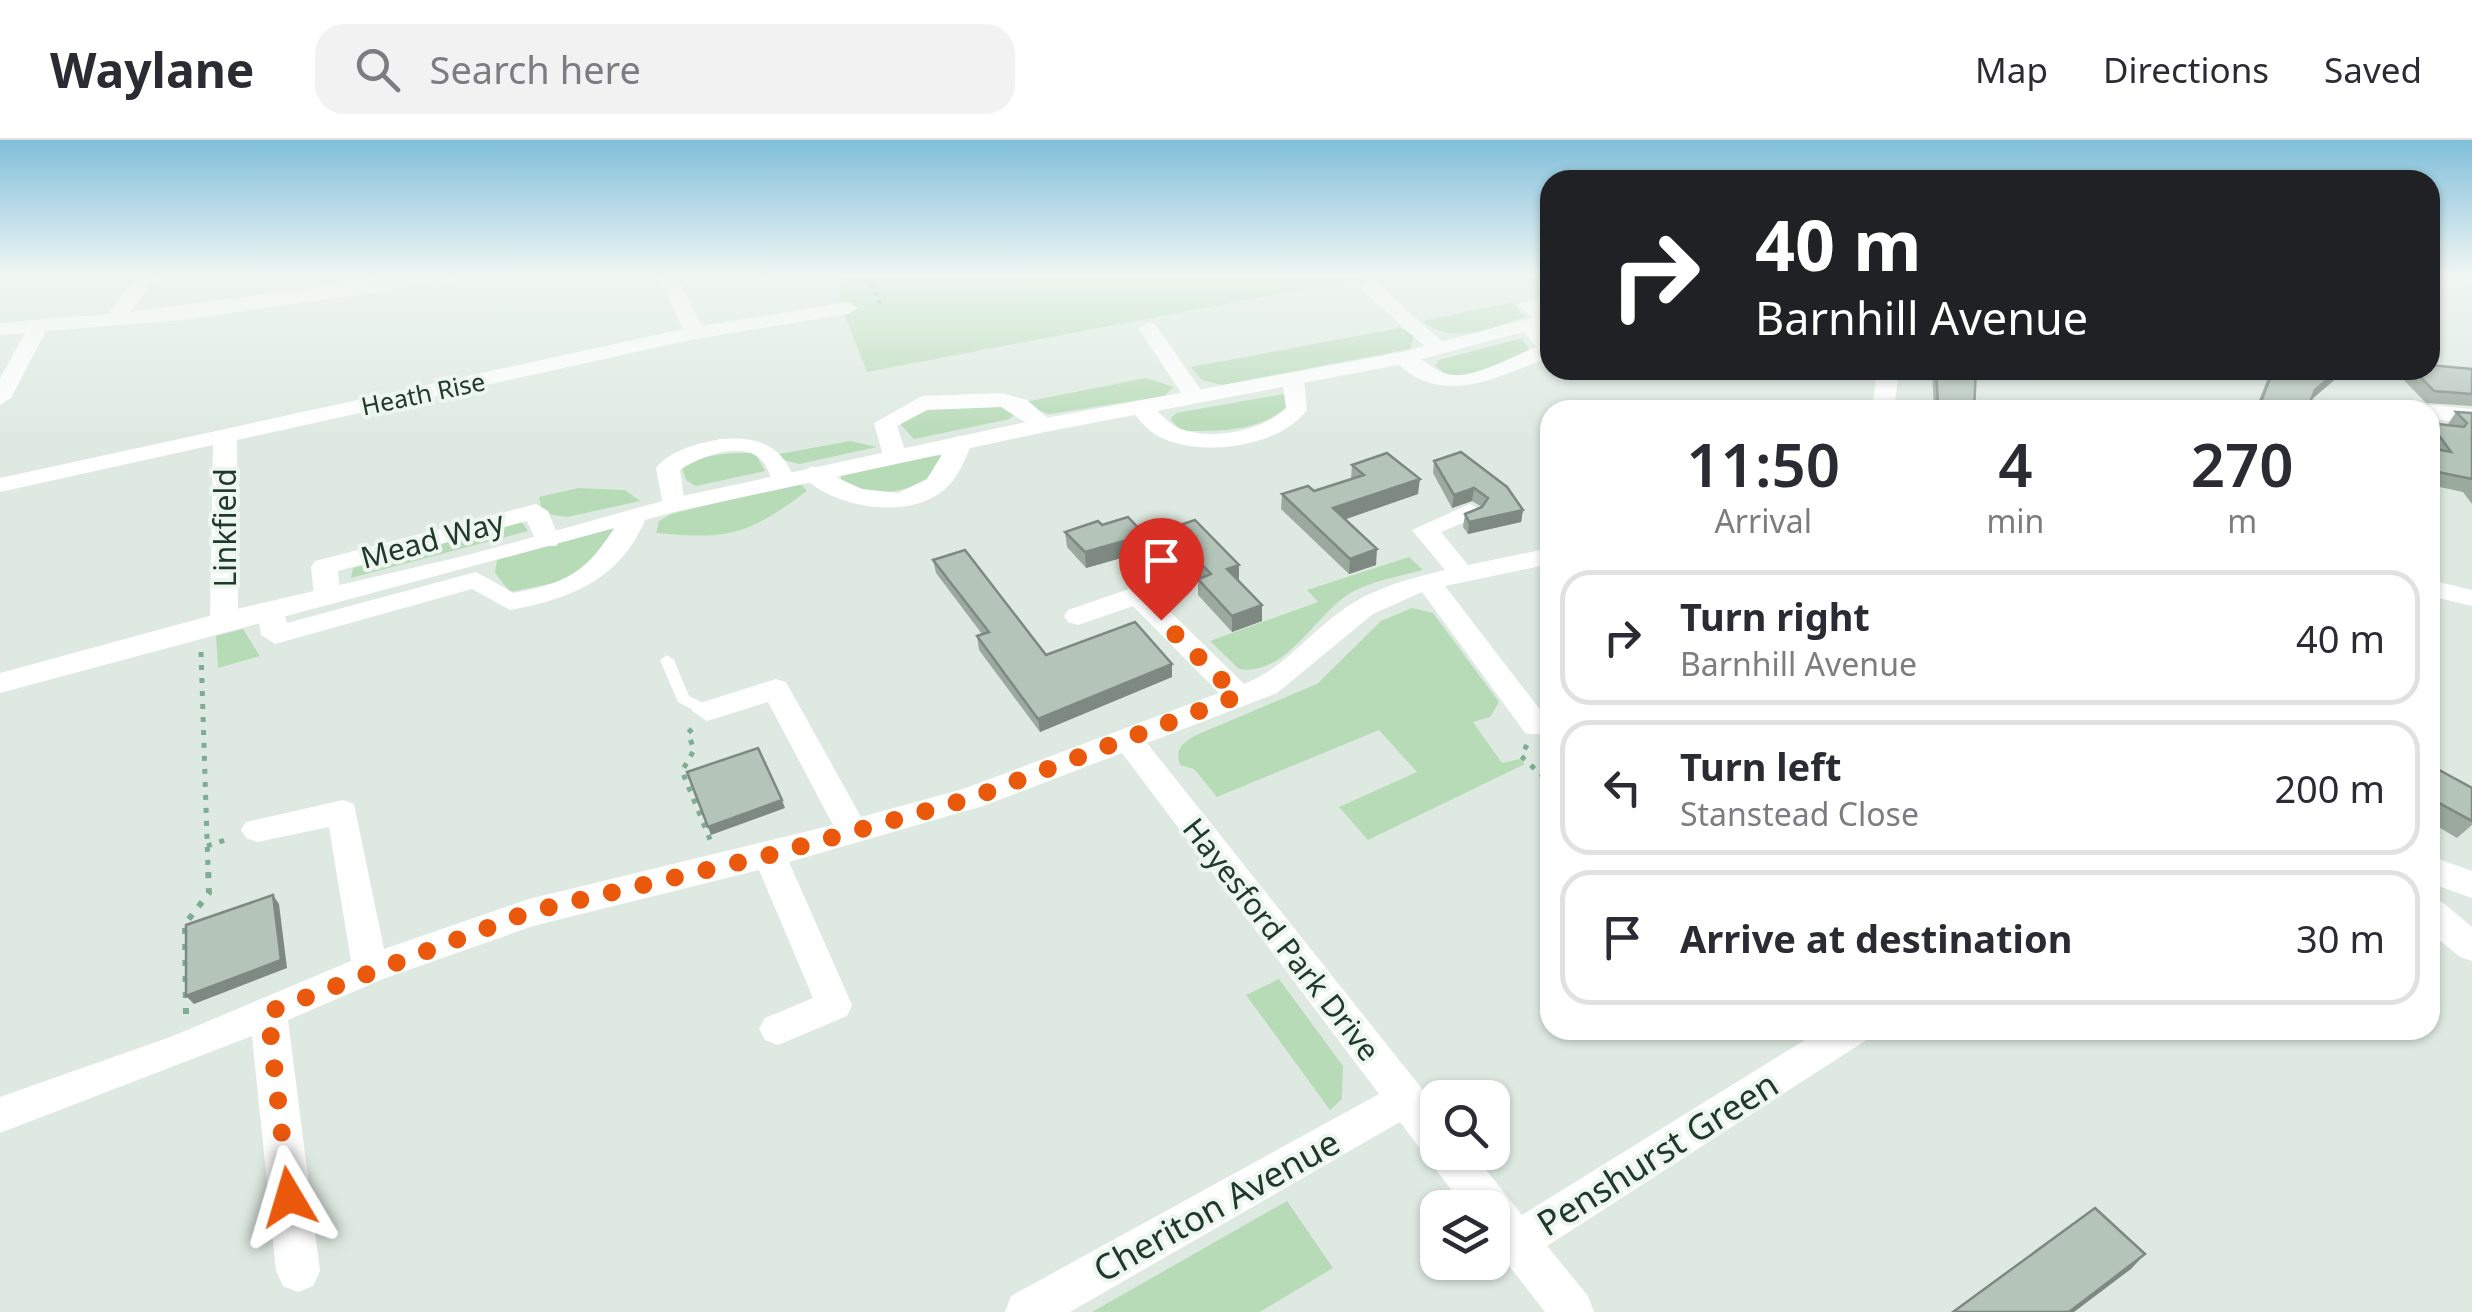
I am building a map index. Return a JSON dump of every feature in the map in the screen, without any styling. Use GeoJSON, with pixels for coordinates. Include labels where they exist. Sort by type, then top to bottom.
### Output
{"type":"FeatureCollection","features":[{"type":"Feature","properties":{"kind":"street"},"geometry":{"type":"LineString","coordinates":[[0,398],[37,330]]}},
{"type":"Feature","properties":{"kind":"street","name":"Heath Rise"},"geometry":{"type":"LineString","coordinates":[[0,485],[715,330]]}},
{"type":"Feature","properties":{"kind":"street"},"geometry":{"type":"LineString","coordinates":[[1149,330],[1195,397]]}},
{"type":"Feature","properties":{"kind":"street"},"geometry":{"type":"LineString","coordinates":[[1418,330],[1439,349]]}},
{"type":"Feature","properties":{"kind":"street","name":"Mead Way"},"geometry":{"type":"LineString","coordinates":[[271,610],[275,634],[476,571],[547,541],[674,505],[1045,425],[1404,358],[1500,330]]}},
{"type":"Feature","properties":{"kind":"street","name":"Mead Way"},"geometry":{"type":"LineString","coordinates":[[1404,358],[1436,380],[1475,380],[1540,353]]}},
{"type":"Feature","properties":{"kind":"street"},"geometry":{"type":"LineString","coordinates":[[1142,408],[1172,434],[1248,436],[1264,432],[1295,412],[1299,399],[1293,380]]}},
{"type":"Feature","properties":{"kind":"street"},"geometry":{"type":"LineString","coordinates":[[894,456],[886,423],[905,408],[922,403],[1012,401],[1045,425]]}},
{"type":"Feature","properties":{"kind":"street"},"geometry":{"type":"LineString","coordinates":[[2440,413],[2472,416]]}},
{"type":"Feature","properties":{"kind":"street","name":"Linkfield"},"geometry":{"type":"LineString","coordinates":[[212,624],[225,436]]}},
{"type":"Feature","properties":{"kind":"street"},"geometry":{"type":"LineString","coordinates":[[812,473],[850,494],[890,501],[914,499],[953,468],[960,444]]}},
{"type":"Feature","properties":{"kind":"street"},"geometry":{"type":"LineString","coordinates":[[674,505],[668,468],[684,454],[699,450],[755,447],[774,458],[783,480]]}},
{"type":"Feature","properties":{"kind":"street","name":"Mead Way"},"geometry":{"type":"LineString","coordinates":[[327,596],[324,567],[536,511],[547,541]]}},
{"type":"Feature","properties":{"kind":"street"},"geometry":{"type":"LineString","coordinates":[[1464,576],[1417,532],[1470,511]]}},
{"type":"Feature","properties":{"kind":"street","name":"Mead Way"},"geometry":{"type":"LineString","coordinates":[[476,571],[510,602],[538,598],[582,580],[626,544],[632,518]]}},
{"type":"Feature","properties":{"kind":"street"},"geometry":{"type":"LineString","coordinates":[[0,1115],[529,912],[770,855],[972,798],[1291,672],[1362,608],[1430,584],[1540,558]]}},
{"type":"Feature","properties":{"kind":"street","name":"Mead Way"},"geometry":{"type":"LineString","coordinates":[[0,683],[327,596],[476,571]]}},
{"type":"Feature","properties":{"kind":"street"},"geometry":{"type":"LineString","coordinates":[[1430,584],[1537,727]]}},
{"type":"Feature","properties":{"kind":"street"},"geometry":{"type":"LineString","coordinates":[[2440,590],[2472,598]]}},
{"type":"Feature","properties":{"kind":"street"},"geometry":{"type":"LineString","coordinates":[[1078,616],[1138,596],[1238,696]]}},
{"type":"Feature","properties":{"kind":"street"},"geometry":{"type":"LineString","coordinates":[[707,711],[776,689],[852,831]]}},
{"type":"Feature","properties":{"kind":"street","name":"Hayesford Park Drive"},"geometry":{"type":"LineString","coordinates":[[1127,738],[1420,1118]]}},
{"type":"Feature","properties":{"kind":"street"},"geometry":{"type":"LineString","coordinates":[[257,830],[342,812],[370,970]]}},
{"type":"Feature","properties":{"kind":"street"},"geometry":{"type":"LineString","coordinates":[[770,855],[834,1004],[778,1029]]}},
{"type":"Feature","properties":{"kind":"street"},"geometry":{"type":"LineString","coordinates":[[2440,873],[2472,886]]}},
{"type":"Feature","properties":{"kind":"street"},"geometry":{"type":"LineString","coordinates":[[2440,920],[2472,947]]}},
{"type":"Feature","properties":{"kind":"street"},"geometry":{"type":"LineString","coordinates":[[268,1012],[298,1272]]}},
{"type":"Feature","properties":{"kind":"street","name":"Penshurst Green"},"geometry":{"type":"LineString","coordinates":[[1510,1215],[1830,1040]]}},
{"type":"Feature","properties":{"kind":"street","name":"Cheriton Avenue"},"geometry":{"type":"LineString","coordinates":[[1027,1312],[1405,1099]]}},
{"type":"Feature","properties":{"kind":"street"},"geometry":{"type":"LineString","coordinates":[[1462,1170],[1477,1190]]}},
{"type":"Feature","properties":{"kind":"street"},"geometry":{"type":"LineString","coordinates":[[1510,1233],[1572,1312]]}},
{"type":"Feature","properties":{"kind":"lane"},"geometry":{"type":"LineString","coordinates":[[666,660],[684,699],[707,711]]}},
{"type":"Feature","properties":{"kind":"path"},"geometry":{"type":"LineString","coordinates":[[186,1046],[185,924],[208,893],[212,624]]}},
{"type":"Feature","properties":{"kind":"path"},"geometry":{"type":"LineString","coordinates":[[707,711],[688,733],[694,750],[682,772],[722,867]]}},
{"type":"Feature","properties":{"kind":"path"},"geometry":{"type":"LineString","coordinates":[[1537,727],[1522,756],[1540,773]]}},
{"type":"Feature","properties":{"kind":"path"},"geometry":{"type":"LineString","coordinates":[[698,810],[711,805]]}},
{"type":"Feature","properties":{"kind":"green space"},"geometry":{"type":"Polygon","coordinates":[[[850,330],[1089,330],[867,372],[850,330]]]}},
{"type":"Feature","properties":{"kind":"green space"},"geometry":{"type":"Polygon","coordinates":[[[1391,330],[1403,330],[1414,336],[1410,349],[1222,385],[1202,380],[1191,367],[1391,330]]]}},
{"type":"Feature","properties":{"kind":"green space"},"geometry":{"type":"Polygon","coordinates":[[[1437,330],[1487,330],[1460,334],[1437,330]]]}},
{"type":"Feature","properties":{"kind":"green space"},"geometry":{"type":"Polygon","coordinates":[[[1522,338],[1531,353],[1465,379],[1450,379],[1435,365],[1439,360],[1522,338]]]}},
{"type":"Feature","properties":{"kind":"green space"},"geometry":{"type":"Polygon","coordinates":[[[1146,378],[1174,387],[1164,396],[1050,414],[1015,404],[1146,378]]]}},
{"type":"Feature","properties":{"kind":"green space"},"geometry":{"type":"Polygon","coordinates":[[[1284,394],[1288,406],[1252,425],[1182,431],[1170,419],[1176,413],[1284,394]]]}},
{"type":"Feature","properties":{"kind":"green space"},"geometry":{"type":"Polygon","coordinates":[[[1008,405],[1016,411],[1010,419],[914,439],[901,425],[905,416],[927,408],[1008,405]]]}},
{"type":"Feature","properties":{"kind":"green space"},"geometry":{"type":"Polygon","coordinates":[[[850,441],[877,447],[799,464],[769,456],[850,441]]]}},
{"type":"Feature","properties":{"kind":"green space"},"geometry":{"type":"Polygon","coordinates":[[[755,453],[765,471],[696,486],[686,480],[682,468],[708,457],[755,453]]]}},
{"type":"Feature","properties":{"kind":"green space"},"geometry":{"type":"Polygon","coordinates":[[[940,455],[945,465],[909,488],[882,492],[841,480],[841,472],[940,455]]]}},
{"type":"Feature","properties":{"kind":"green space"},"geometry":{"type":"Polygon","coordinates":[[[802,485],[807,491],[769,517],[736,531],[702,536],[656,533],[659,521],[671,514],[802,485]]]}},
{"type":"Feature","properties":{"kind":"green space"},"geometry":{"type":"Polygon","coordinates":[[[578,488],[625,490],[640,501],[567,517],[528,511],[541,508],[539,497],[578,488]]]}},
{"type":"Feature","properties":{"kind":"green space"},"geometry":{"type":"Polygon","coordinates":[[[522,522],[528,531],[351,578],[353,568],[522,522]]]}},
{"type":"Feature","properties":{"kind":"green space"},"geometry":{"type":"Polygon","coordinates":[[[614,528],[618,540],[564,581],[510,592],[495,573],[497,560],[614,528]]]}},
{"type":"Feature","properties":{"kind":"green space"},"geometry":{"type":"Polygon","coordinates":[[[1409,557],[1423,570],[1354,591],[1272,663],[1256,669],[1239,669],[1210,641],[1318,602],[1307,590],[1409,557]]]}},
{"type":"Feature","properties":{"kind":"green space"},"geometry":{"type":"Polygon","coordinates":[[[1412,608],[1433,613],[1499,702],[1490,717],[1473,722],[1502,763],[1520,759],[1525,764],[1368,840],[1339,807],[1417,772],[1379,730],[1217,797],[1194,769],[1180,765],[1180,748],[1194,736],[1317,684],[1381,621],[1412,608]]]}},
{"type":"Feature","properties":{"kind":"green space"},"geometry":{"type":"Polygon","coordinates":[[[243,629],[260,656],[218,668],[216,636],[243,629]]]}},
{"type":"Feature","properties":{"kind":"green space"},"geometry":{"type":"Polygon","coordinates":[[[1279,979],[1343,1066],[1342,1099],[1330,1110],[1246,995],[1279,979]]]}},
{"type":"Feature","properties":{"kind":"green space"},"geometry":{"type":"Polygon","coordinates":[[[1287,1201],[1333,1268],[1260,1312],[1092,1312],[1287,1201]]]}},
{"type":"Feature","properties":{"kind":"building"},"geometry":{"type":"Polygon","coordinates":[[[2440,366],[2472,369],[2472,394],[2434,391],[2424,380],[2440,380],[2440,366]]]}},
{"type":"Feature","properties":{"kind":"building"},"geometry":{"type":"Polygon","coordinates":[[[1937,380],[1976,380],[1974,400],[1938,400],[1937,380]]]}},
{"type":"Feature","properties":{"kind":"building"},"geometry":{"type":"Polygon","coordinates":[[[2269,380],[2326,380],[2311,400],[2262,400],[2269,380]]]}},
{"type":"Feature","properties":{"kind":"building"},"geometry":{"type":"Polygon","coordinates":[[[2456,412],[2472,413],[2472,479],[2440,472],[2440,450],[2451,452],[2440,437],[2440,424],[2464,427],[2467,423],[2456,412]]]}},
{"type":"Feature","properties":{"kind":"building"},"geometry":{"type":"Polygon","coordinates":[[[1461,452],[1507,487],[1523,510],[1469,522],[1465,514],[1482,507],[1488,498],[1474,488],[1454,495],[1434,461],[1461,452]]]}},
{"type":"Feature","properties":{"kind":"building"},"geometry":{"type":"Polygon","coordinates":[[[1387,453],[1420,479],[1333,508],[1377,549],[1350,559],[1282,494],[1308,486],[1314,491],[1364,475],[1352,465],[1387,453]]]}},
{"type":"Feature","properties":{"kind":"building"},"geometry":{"type":"Polygon","coordinates":[[[1128,517],[1145,535],[1085,552],[1065,532],[1098,521],[1102,525],[1128,517]]]}},
{"type":"Feature","properties":{"kind":"building"},"geometry":{"type":"Polygon","coordinates":[[[1195,520],[1239,565],[1227,569],[1262,605],[1232,616],[1198,579],[1211,574],[1168,529],[1195,520]]]}},
{"type":"Feature","properties":{"kind":"building"},"geometry":{"type":"Polygon","coordinates":[[[965,550],[1046,655],[1135,622],[1172,664],[1038,719],[977,636],[989,632],[933,560],[965,550]]]}},
{"type":"Feature","properties":{"kind":"building"},"geometry":{"type":"Polygon","coordinates":[[[758,748],[782,800],[708,827],[687,772],[758,748]]]}},
{"type":"Feature","properties":{"kind":"building"},"geometry":{"type":"Polygon","coordinates":[[[2440,770],[2472,788],[2472,821],[2440,803],[2440,770]]]}},
{"type":"Feature","properties":{"kind":"building"},"geometry":{"type":"Polygon","coordinates":[[[273,895],[281,960],[186,996],[186,925],[273,895]]]}},
{"type":"Feature","properties":{"kind":"building"},"geometry":{"type":"Polygon","coordinates":[[[2095,1208],[2145,1254],[2069,1312],[1953,1312],[2095,1208]]]}},
{"type":"Feature","properties":{"kind":"route"},"geometry":{"type":"LineString","coordinates":[[289,1197],[268,1012],[529,912],[770,855],[972,798],[1238,696],[1161,620]]}}]}
